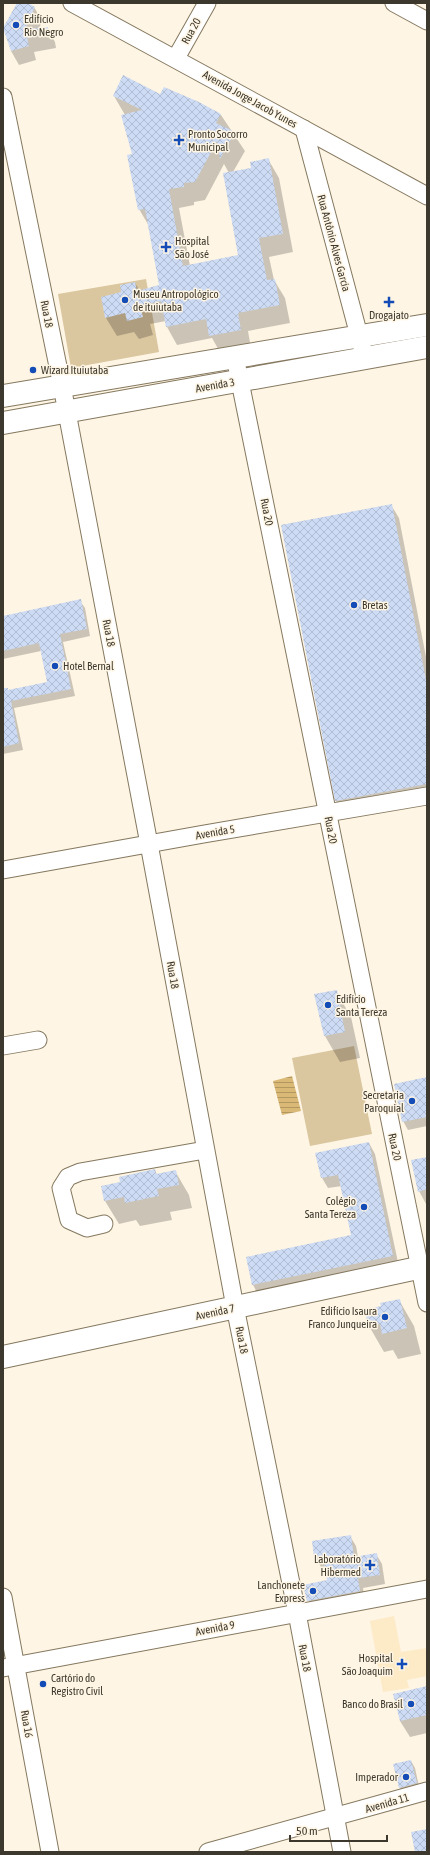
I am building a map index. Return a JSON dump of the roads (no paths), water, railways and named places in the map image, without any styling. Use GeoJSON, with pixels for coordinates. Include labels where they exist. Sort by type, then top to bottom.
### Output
{"type":"FeatureCollection","features":[{"type":"Feature","properties":{"kind":"main road"},"geometry":{"type":"LineString","coordinates":[[3,396],[427,325]]}},
{"type":"Feature","properties":{"kind":"main road","name":"Avenida 3"},"geometry":{"type":"LineString","coordinates":[[3,423],[427,347]]}},
{"type":"Feature","properties":{"kind":"main road","name":"Avenida 7"},"geometry":{"type":"LineString","coordinates":[[3,1357],[423,1266]]}},
{"type":"Feature","properties":{"kind":"street","name":"Avenida Jorge Jacob Yunes"},"geometry":{"type":"LineString","coordinates":[[72,3],[176,58],[427,196]]}},
{"type":"Feature","properties":{"kind":"street","name":"Rua 20"},"geometry":{"type":"LineString","coordinates":[[176,58],[207,3]]}},
{"type":"Feature","properties":{"kind":"street"},"geometry":{"type":"LineString","coordinates":[[394,3],[427,21]]}},
{"type":"Feature","properties":{"kind":"street","name":"Rua 18"},"geometry":{"type":"LineString","coordinates":[[3,97],[67,411],[205,1150],[297,1613],[342,1852]]}},
{"type":"Feature","properties":{"kind":"street","name":"Rua Antônio Alves Garcia"},"geometry":{"type":"LineString","coordinates":[[304,129],[365,358]]}},
{"type":"Feature","properties":{"kind":"street","name":"Rua 20"},"geometry":{"type":"LineString","coordinates":[[235,357],[328,813],[423,1266],[427,1303]]}},
{"type":"Feature","properties":{"kind":"street","name":"Avenida 5"},"geometry":{"type":"LineString","coordinates":[[3,870],[427,796]]}},
{"type":"Feature","properties":{"kind":"street"},"geometry":{"type":"LineString","coordinates":[[3,1046],[38,1040]]}},
{"type":"Feature","properties":{"kind":"street"},"geometry":{"type":"LineString","coordinates":[[104,1224],[88,1228],[69,1220],[61,1188],[68,1177],[80,1172],[205,1150]]}},
{"type":"Feature","properties":{"kind":"street","name":"Avenida 9"},"geometry":{"type":"LineString","coordinates":[[10,1667],[427,1589]]}},
{"type":"Feature","properties":{"kind":"street","name":"Rua 16"},"geometry":{"type":"LineString","coordinates":[[3,1596],[10,1667],[50,1852]]}},
{"type":"Feature","properties":{"kind":"street","name":"Avenida 11"},"geometry":{"type":"LineString","coordinates":[[208,1852],[427,1791]]}},
{"type":"Feature","properties":{"kind":"place","name":"Edifício Rio Negro"},"geometry":{"type":"Point","coordinates":[16,25]}},
{"type":"Feature","properties":{"kind":"place","name":"Pronto Socorro Municipal"},"geometry":{"type":"Point","coordinates":[179,140]}},
{"type":"Feature","properties":{"kind":"place","name":"Hospital São José"},"geometry":{"type":"Point","coordinates":[166,247]}},
{"type":"Feature","properties":{"kind":"place","name":"Museu Antropológico de ituiutaba"},"geometry":{"type":"Point","coordinates":[125,300]}},
{"type":"Feature","properties":{"kind":"place","name":"Drogajato"},"geometry":{"type":"Point","coordinates":[389,302]}},
{"type":"Feature","properties":{"kind":"place","name":"Wizard Ituiutaba"},"geometry":{"type":"Point","coordinates":[33,370]}},
{"type":"Feature","properties":{"kind":"place","name":"Bretas"},"geometry":{"type":"Point","coordinates":[354,605]}},
{"type":"Feature","properties":{"kind":"place","name":"Hotel Bernal"},"geometry":{"type":"Point","coordinates":[55,666]}},
{"type":"Feature","properties":{"kind":"place","name":"Edifício Santa Tereza"},"geometry":{"type":"Point","coordinates":[328,1005]}},
{"type":"Feature","properties":{"kind":"place","name":"Secretaria Paroquial"},"geometry":{"type":"Point","coordinates":[412,1101]}},
{"type":"Feature","properties":{"kind":"place","name":"Colégio Santa Tereza"},"geometry":{"type":"Point","coordinates":[364,1207]}},
{"type":"Feature","properties":{"kind":"place","name":"Edifício Isaura Franco Junqueira"},"geometry":{"type":"Point","coordinates":[385,1317]}},
{"type":"Feature","properties":{"kind":"place","name":"Laboratório Hibermed"},"geometry":{"type":"Point","coordinates":[370,1565]}},
{"type":"Feature","properties":{"kind":"place","name":"Lanchonete Express"},"geometry":{"type":"Point","coordinates":[313,1591]}},
{"type":"Feature","properties":{"kind":"place","name":"Hospital São Joaquim"},"geometry":{"type":"Point","coordinates":[402,1664]}},
{"type":"Feature","properties":{"kind":"place","name":"Cartório do Registro Civil"},"geometry":{"type":"Point","coordinates":[43,1684]}},
{"type":"Feature","properties":{"kind":"place","name":"Banco do Brasil"},"geometry":{"type":"Point","coordinates":[411,1704]}},
{"type":"Feature","properties":{"kind":"place","name":"Imperador"},"geometry":{"type":"Point","coordinates":[406,1777]}}]}
